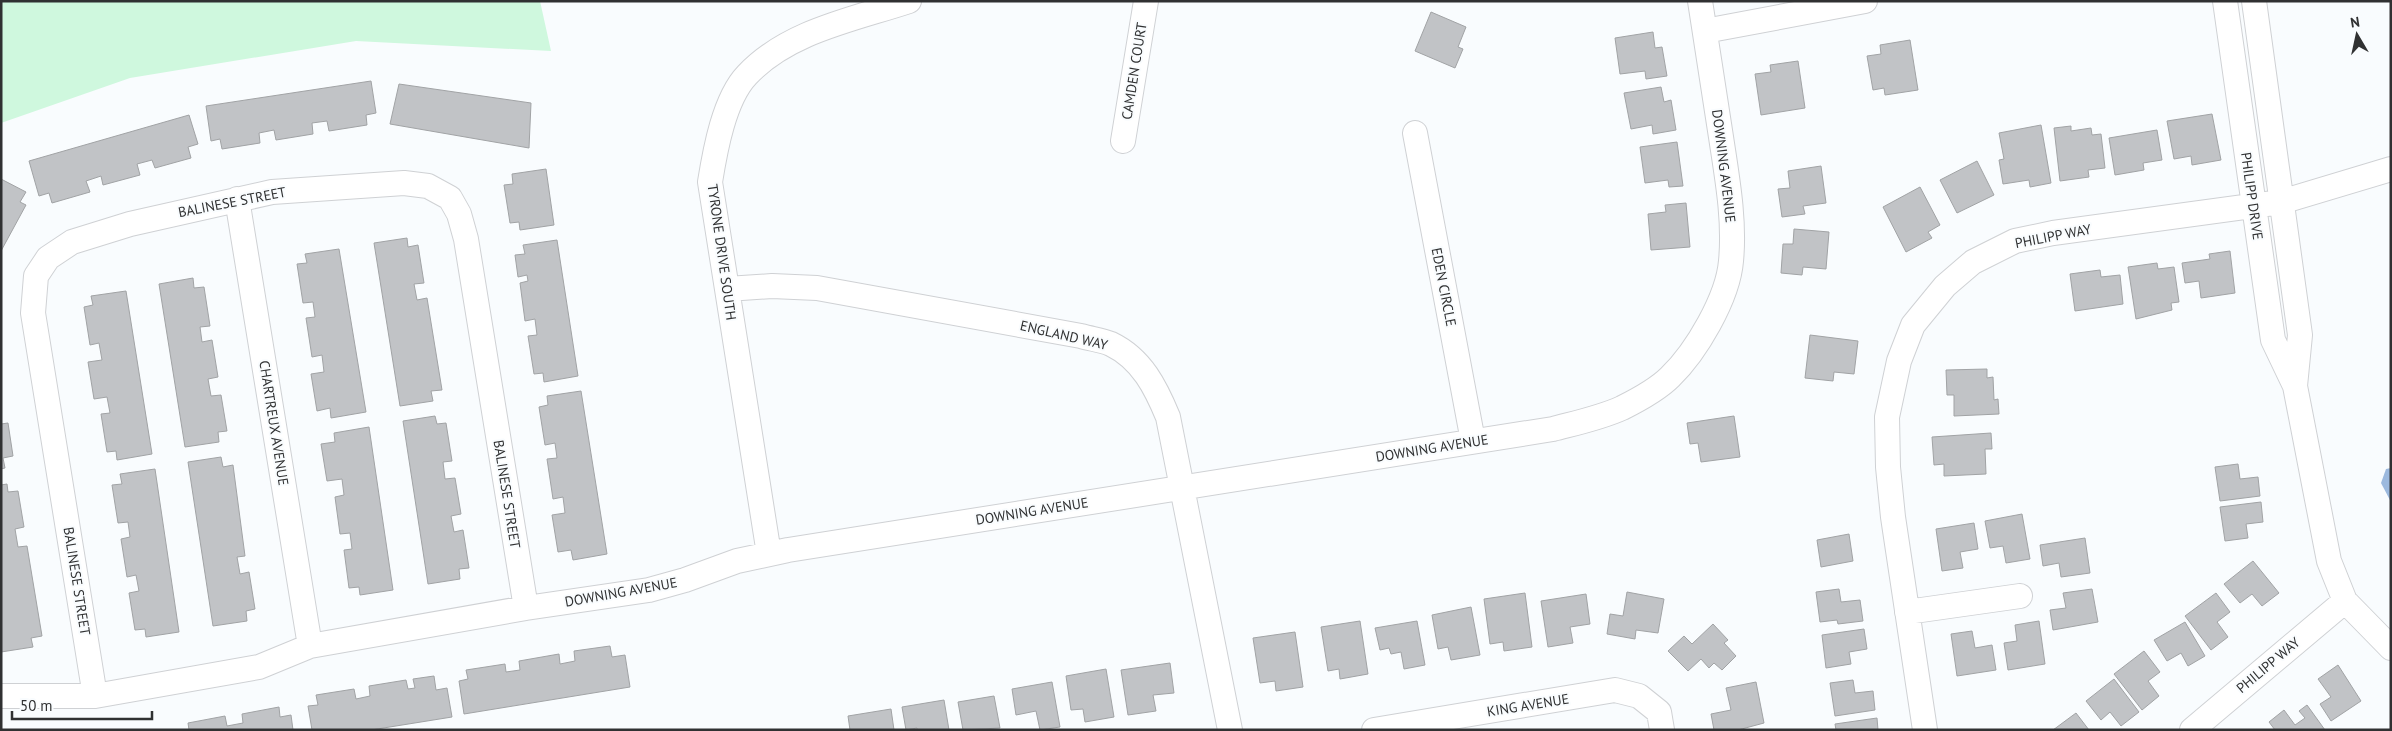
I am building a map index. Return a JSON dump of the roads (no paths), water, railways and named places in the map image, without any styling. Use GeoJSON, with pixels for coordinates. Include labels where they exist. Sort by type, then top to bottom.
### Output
{"type":"FeatureCollection","features":[{"type":"Feature","properties":{"kind":"street","name":"TYRONE DRIVE SOUTH"},"geometry":{"type":"LineString","coordinates":[[769,554],[710,182],[714,156],[732,99],[746,75],[774,52],[814,31],[910,1]]}},
{"type":"Feature","properties":{"kind":"street","name":"CAMDEN COURT"},"geometry":{"type":"LineString","coordinates":[[1123,142],[1146,1]]}},
{"type":"Feature","properties":{"kind":"street","name":"DOWNING AVENUE"},"geometry":{"type":"LineString","coordinates":[[1,696],[95,696],[259,667],[310,646],[526,608],[649,590],[685,580],[737,561],[769,554],[1553,429],[1599,417],[1621,408],[1668,379],[1685,361],[1708,325],[1724,290],[1731,263],[1732,235],[1727,181],[1700,1]]}},
{"type":"Feature","properties":{"kind":"street"},"geometry":{"type":"LineString","coordinates":[[1705,31],[1864,1]]}},
{"type":"Feature","properties":{"kind":"street","name":"PHILIPP DRIVE"},"geometry":{"type":"LineString","coordinates":[[2225,1],[2273,340],[2295,386],[2329,561],[2345,601],[2391,648]]}},
{"type":"Feature","properties":{"kind":"street","name":"PHILIPP DRIVE"},"geometry":{"type":"LineString","coordinates":[[2254,1],[2300,335],[2295,386]]}},
{"type":"Feature","properties":{"kind":"street","name":"EDEN CIRCLE"},"geometry":{"type":"LineString","coordinates":[[1415,133],[1473,441]]}},
{"type":"Feature","properties":{"kind":"street","name":"PHILIPP WAY"},"geometry":{"type":"LineString","coordinates":[[1925,730],[1893,517],[1888,467],[1887,417],[1899,361],[1914,325],[1945,286],[1973,262],[2015,242],[2054,233],[2281,202],[2391,169]]}},
{"type":"Feature","properties":{"kind":"street","name":"BALINESE STREET"},"geometry":{"type":"LineString","coordinates":[[95,696],[33,313],[36,276],[48,258],[72,242],[130,224],[237,199],[272,192],[404,183],[428,186],[450,198],[459,214],[466,239],[526,608]]}},
{"type":"Feature","properties":{"kind":"street","name":"CHARTREUX AVENUE"},"geometry":{"type":"LineString","coordinates":[[237,199],[310,646]]}},
{"type":"Feature","properties":{"kind":"street","name":"ENGLAND WAY"},"geometry":{"type":"LineString","coordinates":[[727,289],[772,286],[817,288],[1081,336],[1111,344],[1132,358],[1156,387],[1168,417],[1230,730]]}},
{"type":"Feature","properties":{"kind":"street"},"geometry":{"type":"LineString","coordinates":[[1907,612],[2020,596]]}},
{"type":"Feature","properties":{"kind":"street","name":"PHILIPP WAY"},"geometry":{"type":"LineString","coordinates":[[2192,730],[2345,601]]}},
{"type":"Feature","properties":{"kind":"street","name":"KING AVENUE"},"geometry":{"type":"LineString","coordinates":[[1374,730],[1615,690],[1639,696],[1659,712],[1662,730]]}},
{"type":"Feature","properties":{"kind":"water"},"geometry":{"type":"Polygon","coordinates":[[[2391,468],[2391,502],[2381,483],[2386,469],[2391,468]]]}}]}
